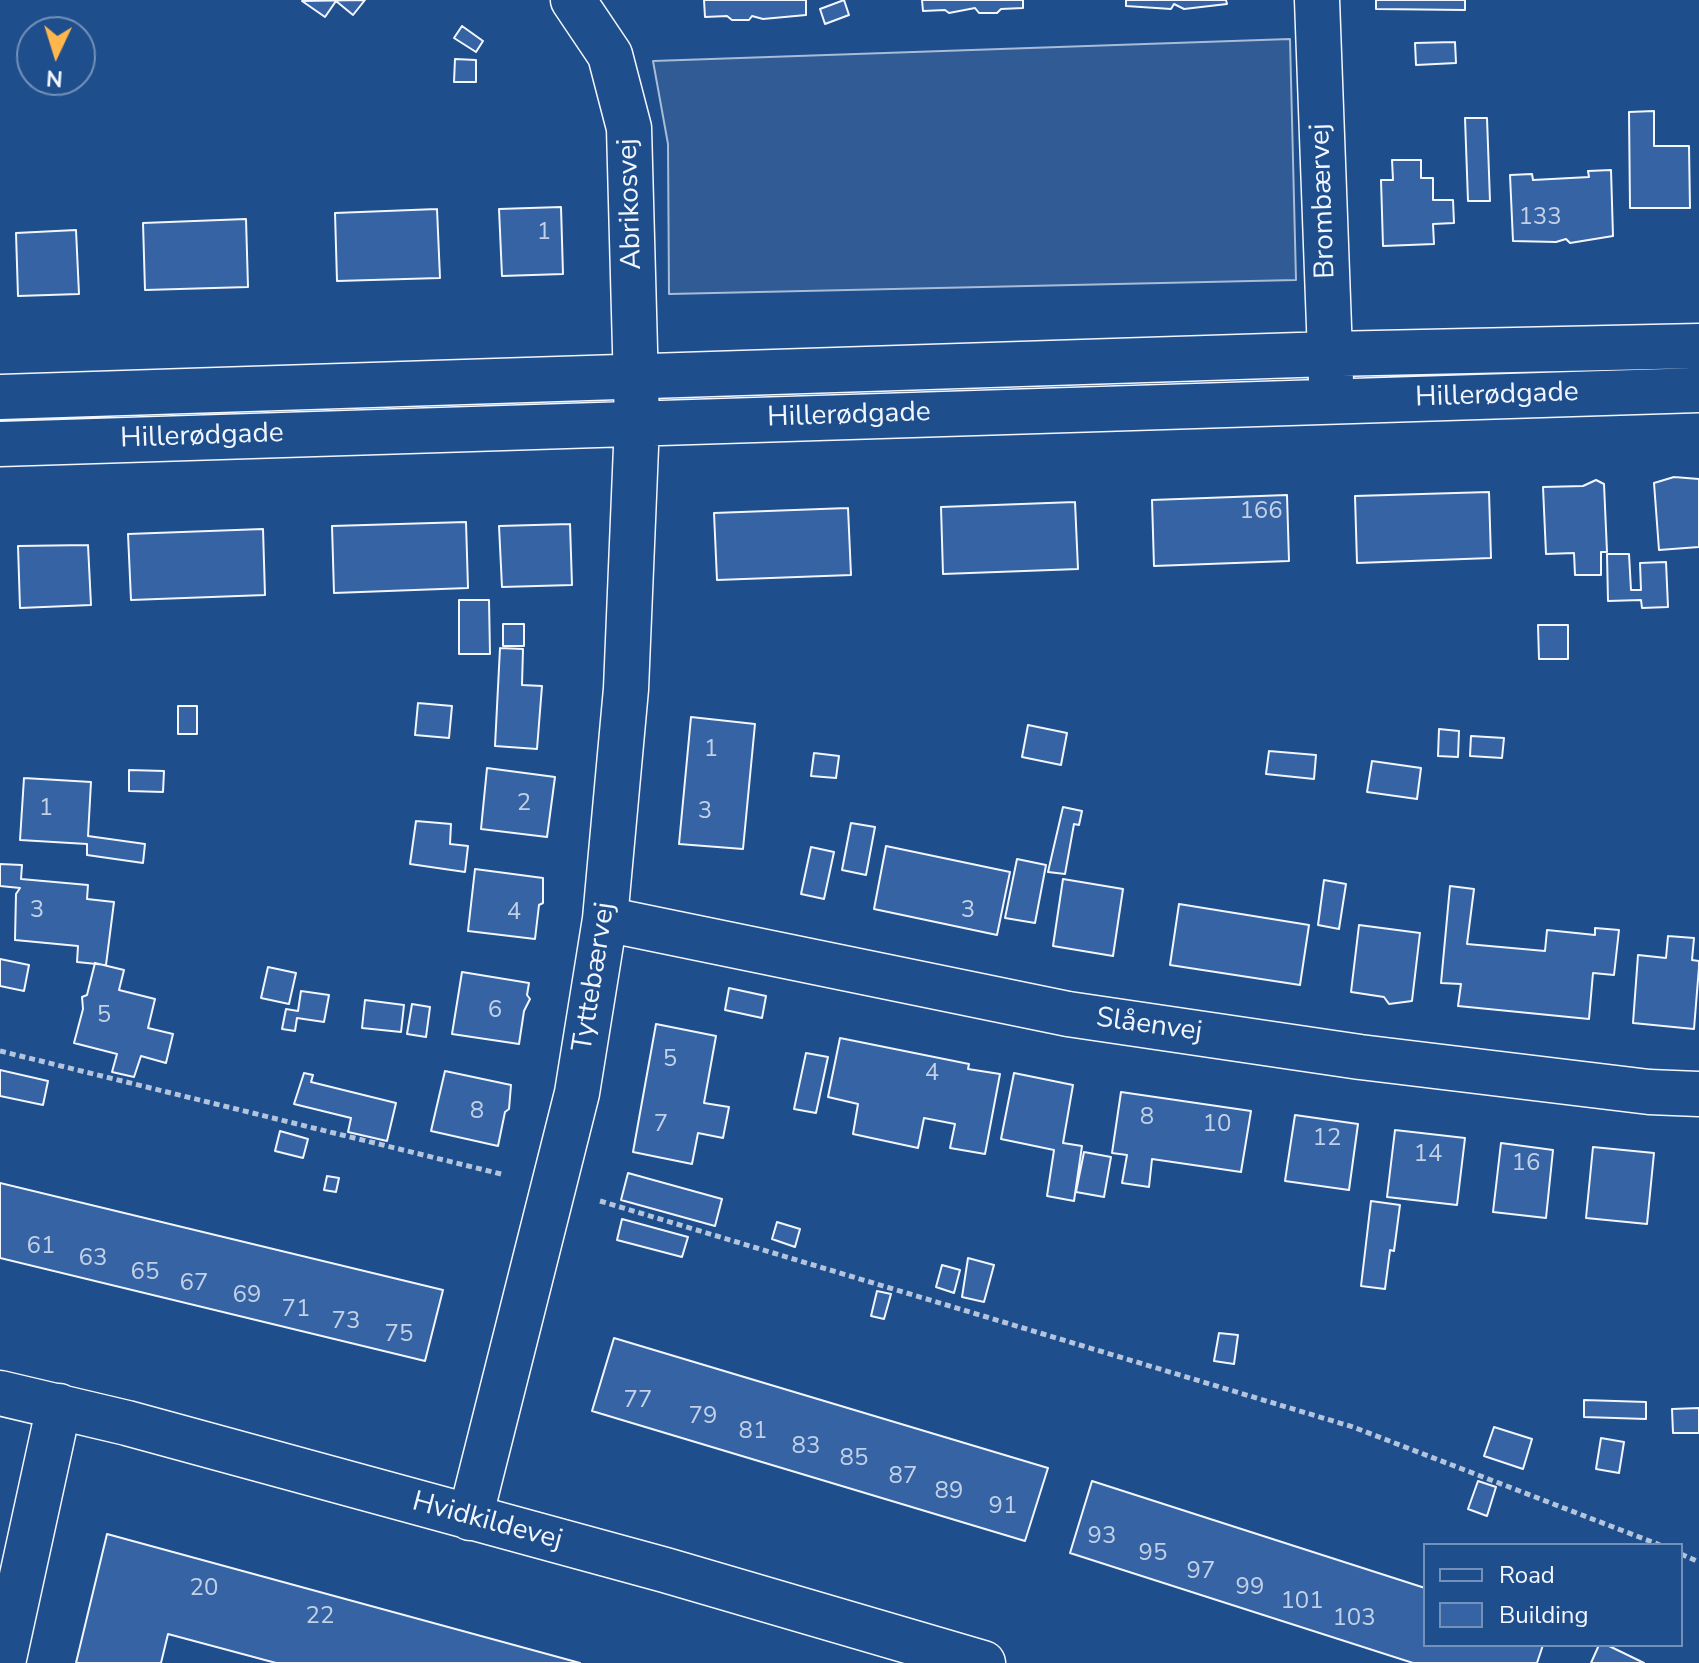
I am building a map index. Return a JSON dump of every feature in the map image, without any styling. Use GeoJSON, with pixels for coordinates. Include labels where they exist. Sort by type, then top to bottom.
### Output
{"type":"FeatureCollection","features":[{"type":"Feature","properties":{"kind":"street","name":"Abrikosvej"},"geometry":{"type":"LineString","coordinates":[[573,0],[610,55],[629,128],[637,423]]}},
{"type":"Feature","properties":{"kind":"street","name":"Brombærvej"},"geometry":{"type":"LineString","coordinates":[[1317,0],[1332,401]]}},
{"type":"Feature","properties":{"kind":"street","name":"Hillerødgade"},"geometry":{"type":"LineString","coordinates":[[0,397],[1330,354],[1699,346]]}},
{"type":"Feature","properties":{"kind":"street","name":"Hillerødgade"},"geometry":{"type":"LineString","coordinates":[[0,444],[1699,390]]}},
{"type":"Feature","properties":{"kind":"street","name":"Tyttebærvej"},"geometry":{"type":"LineString","coordinates":[[470,1518],[577,1093],[605,919],[626,689],[637,423]]}},
{"type":"Feature","properties":{"kind":"street","name":"Slåenvej"},"geometry":{"type":"LineString","coordinates":[[605,919],[1068,1014],[1360,1057],[1649,1092],[1699,1094]]}},
{"type":"Feature","properties":{"kind":"street","name":"Hvidkildevej"},"geometry":{"type":"LineString","coordinates":[[0,1393],[59,1406],[470,1518],[910,1652],[983,1663]]}},
{"type":"Feature","properties":{"kind":"street"},"geometry":{"type":"LineString","coordinates":[[3,1663],[59,1406]]}},
{"type":"Feature","properties":{"kind":"path"},"geometry":{"type":"LineString","coordinates":[[0,1051],[553,1187],[1353,1427],[1655,1543]]}},
{"type":"Feature","properties":{"kind":"shaded area"},"geometry":{"type":"Polygon","coordinates":[[[1290,39],[1296,280],[669,294],[668,144],[653,61],[1290,39]]]}},
{"type":"Feature","properties":{"kind":"building"},"geometry":{"type":"Polygon","coordinates":[[[365,0],[353,15],[336,1],[325,17],[302,1],[365,0]]]}},
{"type":"Feature","properties":{"kind":"building"},"geometry":{"type":"Polygon","coordinates":[[[704,0],[806,0],[806,15],[763,19],[752,16],[749,20],[732,20],[727,16],[705,17],[704,0]]]}},
{"type":"Feature","properties":{"kind":"building"},"geometry":{"type":"Polygon","coordinates":[[[844,0],[849,15],[825,24],[820,9],[844,0]]]}},
{"type":"Feature","properties":{"kind":"building"},"geometry":{"type":"Polygon","coordinates":[[[922,0],[1023,0],[1023,8],[1001,9],[997,13],[979,13],[975,8],[949,13],[945,10],[923,11],[922,0]]]}},
{"type":"Feature","properties":{"kind":"building"},"geometry":{"type":"Polygon","coordinates":[[[1126,0],[1226,0],[1227,4],[1184,9],[1174,4],[1171,9],[1126,6],[1126,0]]]}},
{"type":"Feature","properties":{"kind":"building"},"geometry":{"type":"Polygon","coordinates":[[[1376,0],[1465,0],[1465,10],[1376,9],[1376,0]]]}},
{"type":"Feature","properties":{"kind":"building"},"geometry":{"type":"Polygon","coordinates":[[[462,26],[483,41],[476,52],[454,38],[462,26]]]}},
{"type":"Feature","properties":{"kind":"building"},"geometry":{"type":"Polygon","coordinates":[[[1455,42],[1456,63],[1416,65],[1415,43],[1455,42]]]}},
{"type":"Feature","properties":{"kind":"building"},"geometry":{"type":"Polygon","coordinates":[[[455,59],[476,60],[476,82],[454,82],[455,59]]]}},
{"type":"Feature","properties":{"kind":"building"},"geometry":{"type":"Polygon","coordinates":[[[1654,111],[1654,146],[1689,146],[1690,208],[1630,208],[1629,112],[1654,111]]]}},
{"type":"Feature","properties":{"kind":"building"},"geometry":{"type":"Polygon","coordinates":[[[1465,118],[1487,118],[1490,201],[1468,201],[1465,118]]]}},
{"type":"Feature","properties":{"kind":"building"},"geometry":{"type":"Polygon","coordinates":[[[1392,160],[1421,160],[1421,178],[1433,178],[1433,200],[1453,200],[1454,223],[1433,224],[1434,244],[1383,246],[1381,180],[1393,180],[1392,160]]]}},
{"type":"Feature","properties":{"kind":"building"},"geometry":{"type":"Polygon","coordinates":[[[1611,170],[1613,236],[1570,243],[1566,239],[1556,242],[1513,241],[1510,175],[1532,174],[1533,180],[1589,177],[1588,171],[1611,170]]]}},
{"type":"Feature","properties":{"kind":"building"},"geometry":{"type":"Polygon","coordinates":[[[561,207],[563,274],[502,276],[499,209],[561,207]]]}},
{"type":"Feature","properties":{"kind":"building"},"geometry":{"type":"Polygon","coordinates":[[[437,209],[440,278],[337,281],[335,213],[437,209]]]}},
{"type":"Feature","properties":{"kind":"building"},"geometry":{"type":"Polygon","coordinates":[[[246,219],[248,287],[145,290],[143,223],[246,219]]]}},
{"type":"Feature","properties":{"kind":"building"},"geometry":{"type":"Polygon","coordinates":[[[76,230],[79,294],[18,296],[16,233],[76,230]]]}},
{"type":"Feature","properties":{"kind":"building"},"geometry":{"type":"Polygon","coordinates":[[[1674,477],[1699,479],[1699,547],[1659,550],[1654,483],[1674,477]]]}},
{"type":"Feature","properties":{"kind":"building"},"geometry":{"type":"Polygon","coordinates":[[[1596,480],[1604,484],[1607,552],[1601,552],[1601,575],[1575,575],[1574,553],[1546,554],[1543,487],[1583,486],[1596,480]]]}},
{"type":"Feature","properties":{"kind":"building"},"geometry":{"type":"Polygon","coordinates":[[[1489,492],[1491,558],[1357,563],[1355,496],[1489,492]]]}},
{"type":"Feature","properties":{"kind":"building"},"geometry":{"type":"Polygon","coordinates":[[[1287,495],[1289,561],[1154,566],[1152,500],[1287,495]]]}},
{"type":"Feature","properties":{"kind":"building"},"geometry":{"type":"Polygon","coordinates":[[[1075,502],[1078,569],[943,574],[941,507],[1075,502]]]}},
{"type":"Feature","properties":{"kind":"building"},"geometry":{"type":"Polygon","coordinates":[[[848,508],[851,575],[717,580],[714,513],[848,508]]]}},
{"type":"Feature","properties":{"kind":"building"},"geometry":{"type":"Polygon","coordinates":[[[466,522],[468,588],[334,593],[332,526],[466,522]]]}},
{"type":"Feature","properties":{"kind":"building"},"geometry":{"type":"Polygon","coordinates":[[[570,524],[572,585],[502,587],[499,526],[570,524]]]}},
{"type":"Feature","properties":{"kind":"building"},"geometry":{"type":"Polygon","coordinates":[[[263,529],[265,595],[131,600],[128,534],[263,529]]]}},
{"type":"Feature","properties":{"kind":"building"},"geometry":{"type":"Polygon","coordinates":[[[88,545],[91,605],[20,608],[18,546],[88,545]]]}},
{"type":"Feature","properties":{"kind":"building"},"geometry":{"type":"Polygon","coordinates":[[[1607,554],[1629,554],[1631,590],[1641,590],[1640,563],[1666,562],[1668,607],[1642,608],[1641,600],[1608,601],[1607,554]]]}},
{"type":"Feature","properties":{"kind":"building"},"geometry":{"type":"Polygon","coordinates":[[[459,600],[489,600],[490,654],[459,654],[459,600]]]}},
{"type":"Feature","properties":{"kind":"building"},"geometry":{"type":"Polygon","coordinates":[[[503,624],[524,624],[524,646],[503,646],[503,624]]]}},
{"type":"Feature","properties":{"kind":"building"},"geometry":{"type":"Polygon","coordinates":[[[1538,625],[1568,625],[1568,659],[1539,659],[1538,625]]]}},
{"type":"Feature","properties":{"kind":"building"},"geometry":{"type":"Polygon","coordinates":[[[500,648],[523,649],[522,685],[542,686],[537,749],[495,746],[500,648]]]}},
{"type":"Feature","properties":{"kind":"building"},"geometry":{"type":"Polygon","coordinates":[[[418,703],[452,706],[449,738],[415,735],[418,703]]]}},
{"type":"Feature","properties":{"kind":"building"},"geometry":{"type":"Polygon","coordinates":[[[178,706],[197,706],[197,734],[178,734],[178,706]]]}},
{"type":"Feature","properties":{"kind":"building"},"geometry":{"type":"Polygon","coordinates":[[[691,717],[755,724],[743,849],[679,844],[691,717]]]}},
{"type":"Feature","properties":{"kind":"building"},"geometry":{"type":"Polygon","coordinates":[[[1028,725],[1067,733],[1061,765],[1022,757],[1028,725]]]}},
{"type":"Feature","properties":{"kind":"building"},"geometry":{"type":"Polygon","coordinates":[[[1439,729],[1459,731],[1458,757],[1438,756],[1439,729]]]}},
{"type":"Feature","properties":{"kind":"building"},"geometry":{"type":"Polygon","coordinates":[[[1471,736],[1504,738],[1502,758],[1470,756],[1471,736]]]}},
{"type":"Feature","properties":{"kind":"building"},"geometry":{"type":"Polygon","coordinates":[[[1269,751],[1316,755],[1314,779],[1266,774],[1269,751]]]}},
{"type":"Feature","properties":{"kind":"building"},"geometry":{"type":"Polygon","coordinates":[[[814,753],[839,756],[836,778],[811,776],[814,753]]]}},
{"type":"Feature","properties":{"kind":"building"},"geometry":{"type":"Polygon","coordinates":[[[1372,761],[1421,768],[1417,799],[1367,792],[1372,761]]]}},
{"type":"Feature","properties":{"kind":"building"},"geometry":{"type":"Polygon","coordinates":[[[487,768],[555,777],[547,837],[481,829],[487,768]]]}},
{"type":"Feature","properties":{"kind":"building"},"geometry":{"type":"Polygon","coordinates":[[[129,770],[164,771],[163,792],[129,791],[129,770]]]}},
{"type":"Feature","properties":{"kind":"building"},"geometry":{"type":"Polygon","coordinates":[[[24,778],[91,782],[88,836],[145,844],[143,863],[87,855],[87,844],[20,840],[24,778]]]}},
{"type":"Feature","properties":{"kind":"building"},"geometry":{"type":"Polygon","coordinates":[[[1063,807],[1082,811],[1079,825],[1074,824],[1065,874],[1048,872],[1063,807]]]}},
{"type":"Feature","properties":{"kind":"building"},"geometry":{"type":"Polygon","coordinates":[[[416,821],[451,824],[450,844],[468,846],[465,872],[410,864],[416,821]]]}},
{"type":"Feature","properties":{"kind":"building"},"geometry":{"type":"Polygon","coordinates":[[[851,823],[875,827],[866,875],[842,870],[851,823]]]}},
{"type":"Feature","properties":{"kind":"building"},"geometry":{"type":"Polygon","coordinates":[[[886,846],[1010,872],[997,935],[874,909],[886,846]]]}},
{"type":"Feature","properties":{"kind":"building"},"geometry":{"type":"Polygon","coordinates":[[[811,847],[834,852],[824,899],[801,894],[811,847]]]}},
{"type":"Feature","properties":{"kind":"building"},"geometry":{"type":"Polygon","coordinates":[[[1017,859],[1046,865],[1035,923],[1005,918],[1017,859]]]}},
{"type":"Feature","properties":{"kind":"building"},"geometry":{"type":"Polygon","coordinates":[[[0,864],[22,865],[21,879],[88,885],[87,899],[114,902],[106,965],[77,962],[78,946],[15,940],[16,894],[20,888],[0,886],[0,864]]]}},
{"type":"Feature","properties":{"kind":"building"},"geometry":{"type":"Polygon","coordinates":[[[475,869],[543,878],[543,903],[539,905],[535,939],[468,931],[475,869]]]}},
{"type":"Feature","properties":{"kind":"building"},"geometry":{"type":"Polygon","coordinates":[[[1063,879],[1123,889],[1113,956],[1053,946],[1063,879]]]}},
{"type":"Feature","properties":{"kind":"building"},"geometry":{"type":"Polygon","coordinates":[[[1324,880],[1346,884],[1339,929],[1318,925],[1324,880]]]}},
{"type":"Feature","properties":{"kind":"building"},"geometry":{"type":"Polygon","coordinates":[[[1450,886],[1474,889],[1467,944],[1545,951],[1547,930],[1595,935],[1595,928],[1619,930],[1614,975],[1593,973],[1589,1019],[1458,1006],[1461,984],[1441,983],[1450,886]]]}},
{"type":"Feature","properties":{"kind":"building"},"geometry":{"type":"Polygon","coordinates":[[[1179,904],[1309,925],[1300,985],[1170,965],[1179,904]]]}},
{"type":"Feature","properties":{"kind":"building"},"geometry":{"type":"Polygon","coordinates":[[[1359,925],[1420,933],[1412,1001],[1389,1004],[1384,997],[1351,992],[1359,925]]]}},
{"type":"Feature","properties":{"kind":"building"},"geometry":{"type":"Polygon","coordinates":[[[1668,936],[1694,938],[1692,960],[1699,961],[1699,967],[1694,1029],[1633,1023],[1638,955],[1666,958],[1668,936]]]}},
{"type":"Feature","properties":{"kind":"building"},"geometry":{"type":"Polygon","coordinates":[[[0,959],[29,965],[24,991],[0,986],[0,959]]]}},
{"type":"Feature","properties":{"kind":"building"},"geometry":{"type":"Polygon","coordinates":[[[95,963],[124,970],[119,990],[155,999],[148,1028],[173,1034],[166,1063],[141,1056],[134,1077],[112,1072],[117,1054],[74,1043],[83,1009],[82,997],[87,995],[95,963]]]}},
{"type":"Feature","properties":{"kind":"building"},"geometry":{"type":"Polygon","coordinates":[[[268,967],[296,973],[289,1004],[261,998],[268,967]]]}},
{"type":"Feature","properties":{"kind":"building"},"geometry":{"type":"Polygon","coordinates":[[[462,972],[529,983],[527,995],[530,999],[524,1011],[519,1044],[452,1034],[462,972]]]}},
{"type":"Feature","properties":{"kind":"building"},"geometry":{"type":"Polygon","coordinates":[[[729,988],[766,996],[762,1018],[725,1010],[729,988]]]}},
{"type":"Feature","properties":{"kind":"building"},"geometry":{"type":"Polygon","coordinates":[[[301,991],[329,995],[324,1022],[297,1018],[295,1031],[282,1029],[286,1009],[298,1011],[301,991]]]}},
{"type":"Feature","properties":{"kind":"building"},"geometry":{"type":"Polygon","coordinates":[[[365,1000],[404,1005],[401,1032],[362,1028],[365,1000]]]}},
{"type":"Feature","properties":{"kind":"building"},"geometry":{"type":"Polygon","coordinates":[[[412,1004],[430,1007],[426,1037],[407,1034],[412,1004]]]}},
{"type":"Feature","properties":{"kind":"building"},"geometry":{"type":"Polygon","coordinates":[[[656,1024],[716,1036],[704,1103],[729,1107],[723,1138],[698,1133],[692,1164],[633,1152],[656,1024]]]}},
{"type":"Feature","properties":{"kind":"building"},"geometry":{"type":"Polygon","coordinates":[[[840,1038],[969,1064],[968,1069],[1000,1074],[985,1154],[950,1148],[955,1124],[924,1118],[918,1148],[853,1134],[858,1104],[828,1097],[840,1038]]]}},
{"type":"Feature","properties":{"kind":"building"},"geometry":{"type":"Polygon","coordinates":[[[806,1053],[828,1057],[816,1113],[794,1109],[806,1053]]]}},
{"type":"Feature","properties":{"kind":"building"},"geometry":{"type":"Polygon","coordinates":[[[0,1070],[48,1081],[43,1105],[0,1096],[0,1070]]]}},
{"type":"Feature","properties":{"kind":"building"},"geometry":{"type":"Polygon","coordinates":[[[445,1071],[511,1085],[509,1109],[505,1112],[498,1146],[431,1131],[445,1071]]]}},
{"type":"Feature","properties":{"kind":"building"},"geometry":{"type":"Polygon","coordinates":[[[304,1073],[313,1075],[311,1082],[396,1103],[387,1141],[348,1132],[351,1118],[294,1104],[304,1073]]]}},
{"type":"Feature","properties":{"kind":"building"},"geometry":{"type":"Polygon","coordinates":[[[1014,1073],[1073,1085],[1063,1143],[1082,1146],[1074,1201],[1047,1196],[1054,1150],[1001,1139],[1014,1073]]]}},
{"type":"Feature","properties":{"kind":"building"},"geometry":{"type":"Polygon","coordinates":[[[1121,1092],[1251,1111],[1241,1172],[1152,1159],[1149,1187],[1122,1183],[1127,1155],[1112,1153],[1121,1092]]]}},
{"type":"Feature","properties":{"kind":"building"},"geometry":{"type":"Polygon","coordinates":[[[1295,1115],[1358,1124],[1349,1190],[1285,1181],[1295,1115]]]}},
{"type":"Feature","properties":{"kind":"building"},"geometry":{"type":"Polygon","coordinates":[[[1395,1130],[1465,1138],[1457,1205],[1387,1197],[1395,1130]]]}},
{"type":"Feature","properties":{"kind":"building"},"geometry":{"type":"Polygon","coordinates":[[[280,1131],[308,1139],[303,1158],[275,1151],[280,1131]]]}},
{"type":"Feature","properties":{"kind":"building"},"geometry":{"type":"Polygon","coordinates":[[[1501,1143],[1553,1150],[1546,1218],[1493,1212],[1501,1143]]]}},
{"type":"Feature","properties":{"kind":"building"},"geometry":{"type":"Polygon","coordinates":[[[1593,1147],[1654,1153],[1647,1224],[1586,1218],[1593,1147]]]}},
{"type":"Feature","properties":{"kind":"building"},"geometry":{"type":"Polygon","coordinates":[[[1084,1152],[1111,1157],[1104,1197],[1076,1192],[1084,1152]]]}},
{"type":"Feature","properties":{"kind":"building"},"geometry":{"type":"Polygon","coordinates":[[[628,1173],[722,1199],[715,1226],[621,1200],[628,1173]]]}},
{"type":"Feature","properties":{"kind":"building"},"geometry":{"type":"Polygon","coordinates":[[[327,1176],[339,1178],[336,1192],[324,1190],[327,1176]]]}},
{"type":"Feature","properties":{"kind":"building"},"geometry":{"type":"Polygon","coordinates":[[[0,1183],[443,1290],[425,1361],[0,1258],[0,1183]]]}},
{"type":"Feature","properties":{"kind":"building"},"geometry":{"type":"Polygon","coordinates":[[[1371,1201],[1400,1205],[1385,1289],[1361,1286],[1371,1201]]]}},
{"type":"Feature","properties":{"kind":"building"},"geometry":{"type":"Polygon","coordinates":[[[622,1219],[688,1237],[682,1257],[617,1240],[622,1219]]]}},
{"type":"Feature","properties":{"kind":"building"},"geometry":{"type":"Polygon","coordinates":[[[777,1222],[800,1229],[795,1247],[772,1239],[777,1222]]]}},
{"type":"Feature","properties":{"kind":"building"},"geometry":{"type":"Polygon","coordinates":[[[968,1258],[994,1265],[984,1302],[962,1297],[968,1258]]]}},
{"type":"Feature","properties":{"kind":"building"},"geometry":{"type":"Polygon","coordinates":[[[942,1265],[960,1270],[954,1293],[936,1287],[942,1265]]]}},
{"type":"Feature","properties":{"kind":"building"},"geometry":{"type":"Polygon","coordinates":[[[877,1291],[891,1294],[884,1319],[871,1316],[877,1291]]]}},
{"type":"Feature","properties":{"kind":"building"},"geometry":{"type":"Polygon","coordinates":[[[1219,1333],[1238,1335],[1234,1364],[1214,1361],[1219,1333]]]}},
{"type":"Feature","properties":{"kind":"building"},"geometry":{"type":"Polygon","coordinates":[[[614,1338],[1048,1468],[1025,1541],[592,1411],[614,1338]]]}},
{"type":"Feature","properties":{"kind":"building"},"geometry":{"type":"Polygon","coordinates":[[[1584,1400],[1646,1402],[1646,1419],[1584,1417],[1584,1400]]]}},
{"type":"Feature","properties":{"kind":"building"},"geometry":{"type":"Polygon","coordinates":[[[1699,1408],[1699,1433],[1673,1433],[1672,1409],[1699,1408]]]}},
{"type":"Feature","properties":{"kind":"building"},"geometry":{"type":"Polygon","coordinates":[[[1494,1427],[1532,1439],[1523,1469],[1484,1456],[1494,1427]]]}},
{"type":"Feature","properties":{"kind":"building"},"geometry":{"type":"Polygon","coordinates":[[[1601,1438],[1624,1442],[1619,1473],[1596,1469],[1601,1438]]]}},
{"type":"Feature","properties":{"kind":"building"},"geometry":{"type":"Polygon","coordinates":[[[1092,1481],[1423,1587],[1423,1647],[1542,1647],[1537,1663],[1413,1663],[1070,1553],[1092,1481]]]}},
{"type":"Feature","properties":{"kind":"building"},"geometry":{"type":"Polygon","coordinates":[[[1478,1481],[1496,1487],[1487,1516],[1468,1509],[1478,1481]]]}},
{"type":"Feature","properties":{"kind":"building"},"geometry":{"type":"Polygon","coordinates":[[[107,1534],[580,1663],[276,1663],[168,1634],[161,1663],[76,1663],[107,1534]]]}},
{"type":"Feature","properties":{"kind":"building"},"geometry":{"type":"Polygon","coordinates":[[[1598,1647],[1611,1647],[1644,1663],[1591,1663],[1598,1647]]]}}]}
